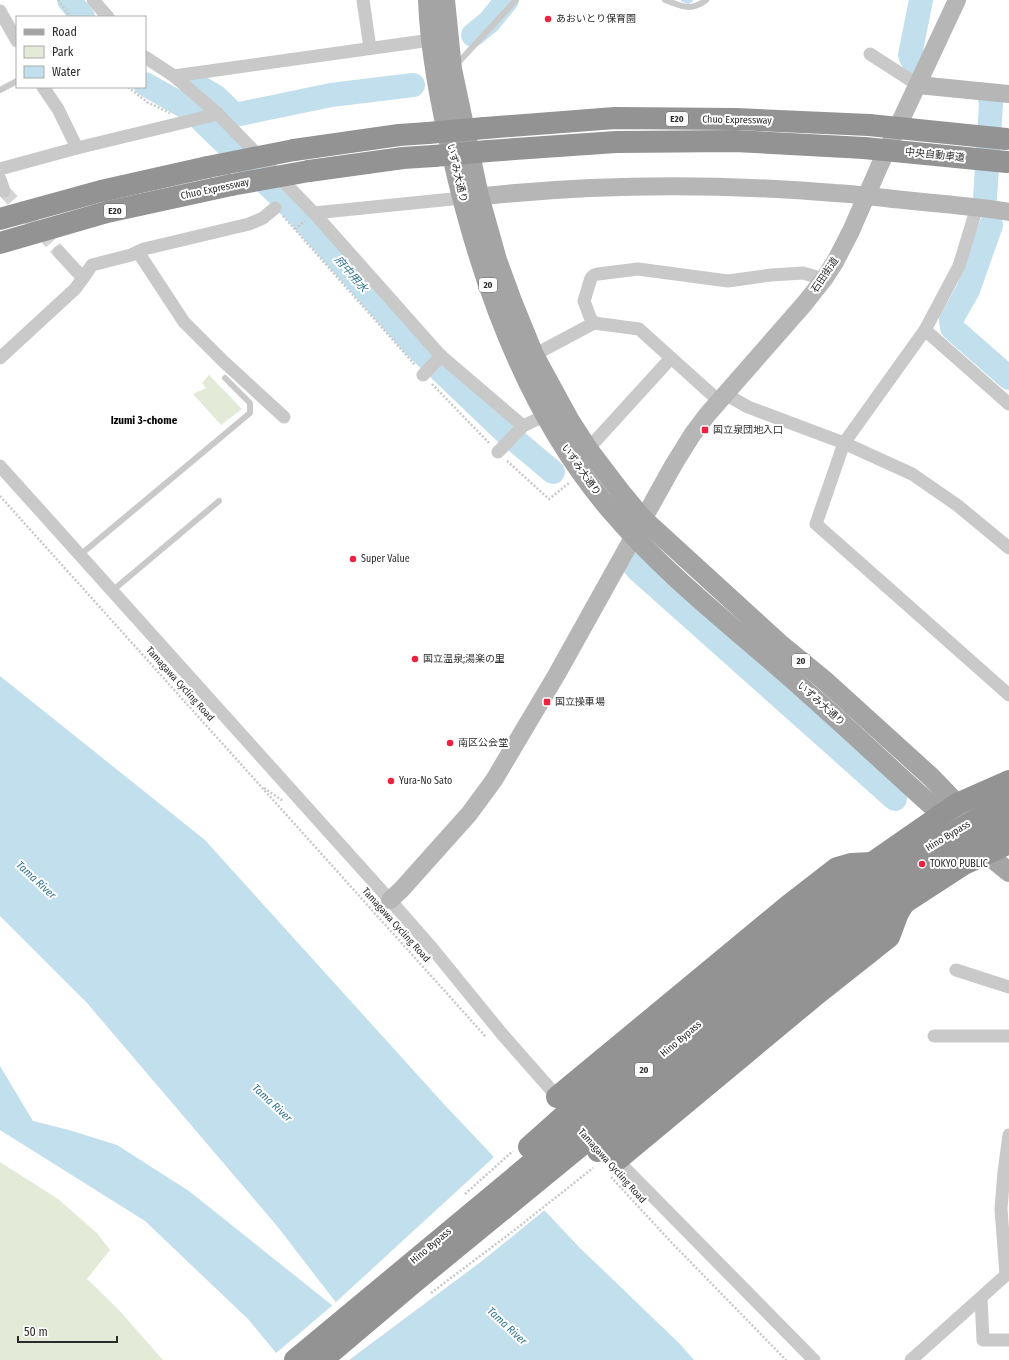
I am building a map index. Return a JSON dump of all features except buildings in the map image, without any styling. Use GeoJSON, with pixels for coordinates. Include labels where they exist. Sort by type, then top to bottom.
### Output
{"type":"FeatureCollection","features":[{"type":"Feature","properties":{"kind":"highway","name":"Chuo Expressway"},"geometry":{"type":"LineString","coordinates":[[0,219],[101,191],[208,167],[294,150],[399,136],[485,128],[615,118],[736,119],[869,125],[1008,139]]}},
{"type":"Feature","properties":{"kind":"highway","name":"中央自動車道"},"geometry":{"type":"LineString","coordinates":[[434,156],[624,142],[735,141],[864,148],[1008,162]]}},
{"type":"Feature","properties":{"kind":"highway","name":"Chuo Expressway"},"geometry":{"type":"LineString","coordinates":[[0,243],[106,212],[231,185],[309,171],[403,158],[434,156]]}},
{"type":"Feature","properties":{"kind":"highway"},"geometry":{"type":"LineString","coordinates":[[414,1283],[498,1174],[612,1074],[872,863],[949,810],[1009,782]]}},
{"type":"Feature","properties":{"kind":"highway","name":"Hino Bypass"},"geometry":{"type":"LineString","coordinates":[[295,1360],[414,1283],[782,955],[834,914],[884,877],[930,846],[1009,802]]}},
{"type":"Feature","properties":{"kind":"highway","name":"Hino Bypass"},"geometry":{"type":"LineString","coordinates":[[322,1360],[578,1148],[746,1005],[856,919],[949,856],[1009,822]]}},
{"type":"Feature","properties":{"kind":"highway"},"geometry":{"type":"LineString","coordinates":[[414,1283],[521,1209],[583,1163],[865,933],[904,903],[964,864],[1008,844]]}},
{"type":"Feature","properties":{"kind":"highway"},"geometry":{"type":"LineString","coordinates":[[557,1097],[836,868],[850,864],[872,863]]}},
{"type":"Feature","properties":{"kind":"highway"},"geometry":{"type":"LineString","coordinates":[[608,1167],[812,998],[889,937],[898,913],[904,903]]}},
{"type":"Feature","properties":{"kind":"main road","name":"いずみ大通り"},"geometry":{"type":"LineString","coordinates":[[428,0],[431,40],[442,110],[470,197],[534,355],[570,421],[588,449],[643,519],[780,644],[824,680],[931,777],[949,810]]}},
{"type":"Feature","properties":{"kind":"main road","name":"いずみ大通り"},"geometry":{"type":"LineString","coordinates":[[444,0],[470,197],[490,290],[521,366],[546,416],[572,459],[592,488],[658,561],[770,658],[899,774],[949,810]]}},
{"type":"Feature","properties":{"kind":"main road","name":"20"},"geometry":{"type":"LineString","coordinates":[[949,810],[1008,844]]}},
{"type":"Feature","properties":{"kind":"main road","name":"20"},"geometry":{"type":"LineString","coordinates":[[949,810],[986,854],[1009,872]]}},
{"type":"Feature","properties":{"kind":"street"},"geometry":{"type":"LineString","coordinates":[[93,0],[107,16]]}},
{"type":"Feature","properties":{"kind":"street"},"geometry":{"type":"LineString","coordinates":[[363,0],[370,48]]}},
{"type":"Feature","properties":{"kind":"street","name":"石田街道"},"geometry":{"type":"LineString","coordinates":[[390,900],[469,814],[494,780],[557,674],[674,464],[692,435],[722,398],[806,303],[824,280],[851,231],[879,167],[957,0]]}},
{"type":"Feature","properties":{"kind":"street"},"geometry":{"type":"LineString","coordinates":[[0,12],[16,38]]}},
{"type":"Feature","properties":{"kind":"street"},"geometry":{"type":"LineString","coordinates":[[174,76],[431,40]]}},
{"type":"Feature","properties":{"kind":"street"},"geometry":{"type":"LineString","coordinates":[[870,54],[918,85],[1009,94]]}},
{"type":"Feature","properties":{"kind":"street"},"geometry":{"type":"LineString","coordinates":[[146,57],[174,76],[314,213],[432,365],[521,429]]}},
{"type":"Feature","properties":{"kind":"street"},"geometry":{"type":"LineString","coordinates":[[44,88],[58,109],[77,148]]}},
{"type":"Feature","properties":{"kind":"street"},"geometry":{"type":"LineString","coordinates":[[0,169],[77,148],[215,115]]}},
{"type":"Feature","properties":{"kind":"street"},"geometry":{"type":"LineString","coordinates":[[314,213],[470,197],[561,191],[667,187],[744,188],[835,193],[976,207],[1009,212]]}},
{"type":"Feature","properties":{"kind":"street"},"geometry":{"type":"LineString","coordinates":[[976,207],[959,266],[926,330],[844,443],[816,524],[1009,695]]}},
{"type":"Feature","properties":{"kind":"street"},"geometry":{"type":"LineString","coordinates":[[0,358],[74,289],[92,265],[131,255],[144,249],[249,224],[263,218],[275,208]]}},
{"type":"Feature","properties":{"kind":"street"},"geometry":{"type":"LineString","coordinates":[[59,252],[83,278]]}},
{"type":"Feature","properties":{"kind":"street"},"geometry":{"type":"LineString","coordinates":[[138,252],[184,322],[223,361],[284,417]]}},
{"type":"Feature","properties":{"kind":"street"},"geometry":{"type":"LineString","coordinates":[[594,324],[584,301],[591,278],[598,274],[638,270],[728,281],[771,275],[803,273],[824,280]]}},
{"type":"Feature","properties":{"kind":"street"},"geometry":{"type":"LineString","coordinates":[[534,355],[594,324],[639,329],[671,358],[722,398],[748,406],[844,443],[912,474],[957,505],[1009,548]]}},
{"type":"Feature","properties":{"kind":"street"},"geometry":{"type":"LineString","coordinates":[[926,330],[1009,404]]}},
{"type":"Feature","properties":{"kind":"street"},"geometry":{"type":"LineString","coordinates":[[588,449],[671,358]]}},
{"type":"Feature","properties":{"kind":"street"},"geometry":{"type":"LineString","coordinates":[[500,450],[521,429],[546,416]]}},
{"type":"Feature","properties":{"kind":"street"},"geometry":{"type":"LineString","coordinates":[[0,466],[437,954],[502,1034],[557,1097],[608,1167],[814,1360]]}},
{"type":"Feature","properties":{"kind":"street"},"geometry":{"type":"LineString","coordinates":[[956,970],[1009,987]]}},
{"type":"Feature","properties":{"kind":"street"},"geometry":{"type":"LineString","coordinates":[[934,1036],[1009,1036]]}},
{"type":"Feature","properties":{"kind":"street"},"geometry":{"type":"LineString","coordinates":[[911,1360],[1006,1275],[1001,1210],[1009,1135]]}},
{"type":"Feature","properties":{"kind":"street"},"geometry":{"type":"LineString","coordinates":[[981,1298],[983,1340],[1009,1340]]}},
{"type":"Feature","properties":{"kind":"lane"},"geometry":{"type":"LineString","coordinates":[[452,69],[516,0]]}},
{"type":"Feature","properties":{"kind":"lane"},"geometry":{"type":"LineString","coordinates":[[665,0],[687,8],[703,3],[706,0]]}},
{"type":"Feature","properties":{"kind":"lane"},"geometry":{"type":"LineString","coordinates":[[0,90],[16,82]]}},
{"type":"Feature","properties":{"kind":"lane"},"geometry":{"type":"LineString","coordinates":[[80,554],[250,413],[250,403],[225,378]]}},
{"type":"Feature","properties":{"kind":"lane"},"geometry":{"type":"LineString","coordinates":[[112,591],[219,501]]}},
{"type":"Feature","properties":{"kind":"path"},"geometry":{"type":"LineString","coordinates":[[58,0],[70,16]]}},
{"type":"Feature","properties":{"kind":"path"},"geometry":{"type":"LineString","coordinates":[[129,88],[147,102],[189,122]]}},
{"type":"Feature","properties":{"kind":"path"},"geometry":{"type":"LineString","coordinates":[[275,208],[432,365],[500,450],[549,499],[572,481]]}},
{"type":"Feature","properties":{"kind":"path"},"geometry":{"type":"LineString","coordinates":[[295,229],[300,226]]}},
{"type":"Feature","properties":{"kind":"path","name":"Tamagawa Cycling Road"},"geometry":{"type":"LineString","coordinates":[[0,496],[487,1038]]}},
{"type":"Feature","properties":{"kind":"path"},"geometry":{"type":"LineString","coordinates":[[464,1195],[517,1147]]}},
{"type":"Feature","properties":{"kind":"path"},"geometry":{"type":"LineString","coordinates":[[414,1283],[512,1232],[608,1167]]}},
{"type":"Feature","properties":{"kind":"path","name":"Tamagawa Cycling Road"},"geometry":{"type":"LineString","coordinates":[[608,1167],[672,1243],[786,1360]]}},
{"type":"Feature","properties":{"kind":"green space"},"geometry":{"type":"Polygon","coordinates":[[[209,375],[242,409],[221,425],[193,394],[206,388],[202,383],[209,375]]]}},
{"type":"Feature","properties":{"kind":"green space"},"geometry":{"type":"Polygon","coordinates":[[[0,1162],[58,1199],[97,1233],[110,1250],[87,1279],[118,1309],[163,1360],[0,1360],[0,1162]]]}},
{"type":"Feature","properties":{"kind":"water","name":"Tama River"},"geometry":{"type":"Polygon","coordinates":[[[0,676],[205,840],[442,1102],[580,1248],[680,1344],[694,1360],[282,1360],[248,1319],[145,1221],[0,1130],[0,1066],[33,1121],[69,1130],[117,1145],[189,1191],[348,1318],[277,1226],[87,1003],[0,916],[0,676]]]}},
{"type":"Feature","properties":{"kind":"pier"},"geometry":{"type":"Polygon","coordinates":[[[495,1156],[546,1209],[482,1261],[349,1360],[280,1360],[275,1354],[334,1304],[338,1307],[335,1303],[495,1156]]]}},
{"type":"Feature","properties":{"kind":"waterway","name":"府中用水"},"geometry":{"type":"LineString","coordinates":[[69,0],[82,16]]}},
{"type":"Feature","properties":{"kind":"waterway"},"geometry":{"type":"LineString","coordinates":[[473,35],[489,22],[507,0]]}},
{"type":"Feature","properties":{"kind":"waterway"},"geometry":{"type":"LineString","coordinates":[[683,0],[688,2],[691,0]]}},
{"type":"Feature","properties":{"kind":"waterway"},"geometry":{"type":"LineString","coordinates":[[915,66],[910,55],[921,0]]}},
{"type":"Feature","properties":{"kind":"waterway","name":"府中用水"},"geometry":{"type":"LineString","coordinates":[[146,85],[191,110],[297,213],[413,344],[504,431],[553,472]]}},
{"type":"Feature","properties":{"kind":"waterway"},"geometry":{"type":"LineString","coordinates":[[198,86],[215,96],[235,115],[331,95],[413,85]]}},
{"type":"Feature","properties":{"kind":"waterway"},"geometry":{"type":"LineString","coordinates":[[985,199],[991,104],[990,99]]}},
{"type":"Feature","properties":{"kind":"waterway"},"geometry":{"type":"LineString","coordinates":[[991,225],[968,290],[951,320],[952,328],[1009,378]]}},
{"type":"Feature","properties":{"kind":"waterway"},"geometry":{"type":"LineString","coordinates":[[631,562],[637,569],[895,799]]}},
{"type":"Feature","properties":{"kind":"tunnel"},"geometry":{"type":"LineString","coordinates":[[4,191],[59,252]]}},
{"type":"Feature","properties":{"kind":"place","name":"あおいとり保育園"},"geometry":{"type":"Point","coordinates":[548,19]}},
{"type":"Feature","properties":{"kind":"place","name":"国立泉団地入口"},"geometry":{"type":"Point","coordinates":[705,430]}},
{"type":"Feature","properties":{"kind":"place","name":"Super Value"},"geometry":{"type":"Point","coordinates":[353,559]}},
{"type":"Feature","properties":{"kind":"place","name":"国立温泉;湯楽の里"},"geometry":{"type":"Point","coordinates":[415,659]}},
{"type":"Feature","properties":{"kind":"place","name":"国立操車場"},"geometry":{"type":"Point","coordinates":[547,702]}},
{"type":"Feature","properties":{"kind":"place","name":"南区公会堂"},"geometry":{"type":"Point","coordinates":[450,743]}},
{"type":"Feature","properties":{"kind":"place","name":"Yura-No Sato"},"geometry":{"type":"Point","coordinates":[391,781]}},
{"type":"Feature","properties":{"kind":"place","name":"TOKYO PUBLIC"},"geometry":{"type":"Point","coordinates":[922,864]}},
{"type":"Feature","properties":{"kind":"district","name":"Izumi 3-chome"},"geometry":{"type":"Point","coordinates":[144,420]}}]}
